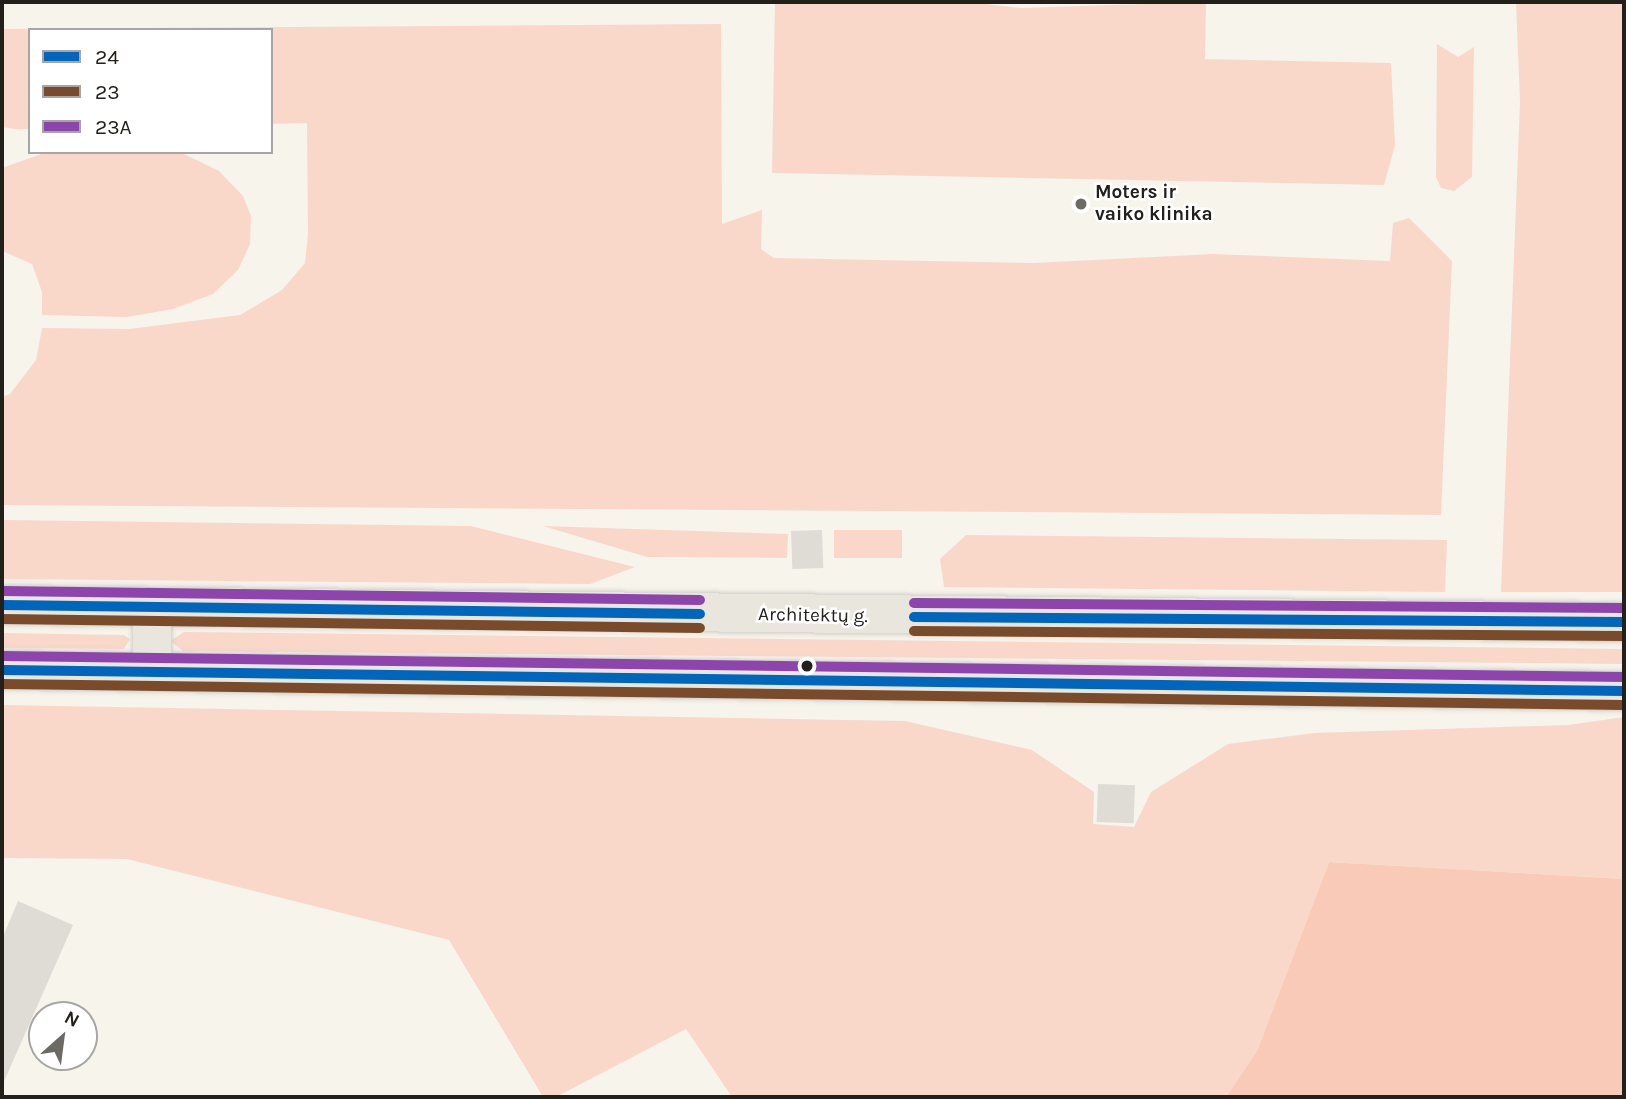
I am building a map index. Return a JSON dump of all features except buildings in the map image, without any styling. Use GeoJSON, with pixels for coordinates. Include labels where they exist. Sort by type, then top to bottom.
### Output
{"type":"FeatureCollection","features":[{"type":"Feature","properties":{"kind":"main road","name":"Architektų g."},"geometry":{"type":"LineString","coordinates":[[2,605],[1624,622]]}},
{"type":"Feature","properties":{"kind":"main road"},"geometry":{"type":"LineString","coordinates":[[152,607],[152,671]]}},
{"type":"Feature","properties":{"kind":"main road"},"geometry":{"type":"LineString","coordinates":[[2,670],[1624,691]]}},
{"type":"Feature","properties":{"kind":"shaded area"},"geometry":{"type":"Polygon","coordinates":[[[775,2],[968,2],[1021,8],[1206,2],[1205,59],[1391,63],[1395,145],[1384,185],[772,173],[775,2]]]}},
{"type":"Feature","properties":{"kind":"shaded area"},"geometry":{"type":"Polygon","coordinates":[[[1516,2],[1624,2],[1624,592],[1501,592],[1520,102],[1516,2]]]}},
{"type":"Feature","properties":{"kind":"shaded area"},"geometry":{"type":"Polygon","coordinates":[[[721,24],[722,224],[762,210],[761,249],[774,258],[1034,263],[1213,254],[1390,261],[1393,223],[1409,218],[1452,261],[1441,515],[2,505],[2,397],[10,394],[36,360],[42,328],[129,329],[240,315],[282,290],[305,263],[308,234],[307,123],[273,124],[273,28],[146,28],[721,24]]]}},
{"type":"Feature","properties":{"kind":"shaded area"},"geometry":{"type":"Polygon","coordinates":[[[2,29],[28,29],[28,129],[2,127],[2,29]]]}},
{"type":"Feature","properties":{"kind":"shaded area"},"geometry":{"type":"Polygon","coordinates":[[[1437,44],[1458,57],[1474,47],[1472,177],[1454,191],[1441,188],[1436,177],[1437,44]]]}},
{"type":"Feature","properties":{"kind":"shaded area"},"geometry":{"type":"Polygon","coordinates":[[[41,154],[184,154],[219,171],[243,196],[251,216],[250,244],[238,270],[213,294],[173,309],[127,317],[42,315],[42,292],[32,264],[2,251],[2,168],[41,154]]]}},
{"type":"Feature","properties":{"kind":"shaded area"},"geometry":{"type":"Polygon","coordinates":[[[2,520],[471,526],[635,567],[590,584],[2,579],[2,520]]]}},
{"type":"Feature","properties":{"kind":"shaded area"},"geometry":{"type":"Polygon","coordinates":[[[543,526],[788,534],[787,558],[647,557],[543,526]]]}},
{"type":"Feature","properties":{"kind":"shaded area"},"geometry":{"type":"Polygon","coordinates":[[[834,530],[902,530],[902,558],[834,558],[834,530]]]}},
{"type":"Feature","properties":{"kind":"shaded area"},"geometry":{"type":"Polygon","coordinates":[[[966,535],[1447,540],[1445,592],[944,587],[940,559],[966,535]]]}},
{"type":"Feature","properties":{"kind":"shaded area"},"geometry":{"type":"Polygon","coordinates":[[[184,632],[1624,649],[1624,664],[183,651],[170,641],[184,632]]]}},
{"type":"Feature","properties":{"kind":"shaded area"},"geometry":{"type":"Polygon","coordinates":[[[2,633],[124,635],[130,639],[124,649],[2,648],[2,633]]]}},
{"type":"Feature","properties":{"kind":"shaded area"},"geometry":{"type":"Polygon","coordinates":[[[2,705],[905,721],[1032,750],[1094,792],[1093,824],[1134,827],[1151,792],[1228,744],[1314,733],[1568,725],[1624,717],[1624,879],[1329,862],[1257,1051],[1226,1097],[732,1097],[686,1029],[556,1097],[543,1097],[449,940],[127,859],[2,858],[2,705]]]}},
{"type":"Feature","properties":{"kind":"shaded area"},"geometry":{"type":"Polygon","coordinates":[[[1329,862],[1624,879],[1624,1097],[1226,1097],[1257,1051],[1329,862]]]}},
{"type":"Feature","properties":{"kind":"transit line","name":"23A"},"geometry":{"type":"LineString","coordinates":[[2,591],[700,600]]}},
{"type":"Feature","properties":{"kind":"transit line","name":"23A"},"geometry":{"type":"LineString","coordinates":[[914,603],[1624,608]]}},
{"type":"Feature","properties":{"kind":"transit line","name":"24"},"geometry":{"type":"LineString","coordinates":[[2,605],[700,614]]}},
{"type":"Feature","properties":{"kind":"transit line","name":"24"},"geometry":{"type":"LineString","coordinates":[[914,617],[1624,622]]}},
{"type":"Feature","properties":{"kind":"transit line","name":"23"},"geometry":{"type":"LineString","coordinates":[[2,619],[700,628]]}},
{"type":"Feature","properties":{"kind":"transit line","name":"23"},"geometry":{"type":"LineString","coordinates":[[914,631],[1624,636]]}},
{"type":"Feature","properties":{"kind":"transit line","name":"23A"},"geometry":{"type":"LineString","coordinates":[[2,656],[1624,677]]}},
{"type":"Feature","properties":{"kind":"transit line","name":"24"},"geometry":{"type":"LineString","coordinates":[[2,670],[1624,691]]}},
{"type":"Feature","properties":{"kind":"transit line","name":"23"},"geometry":{"type":"LineString","coordinates":[[2,684],[1624,705]]}},
{"type":"Feature","properties":{"kind":"place","name":"Moters ir vaiko klinika"},"geometry":{"type":"Point","coordinates":[1081,204]}}]}
